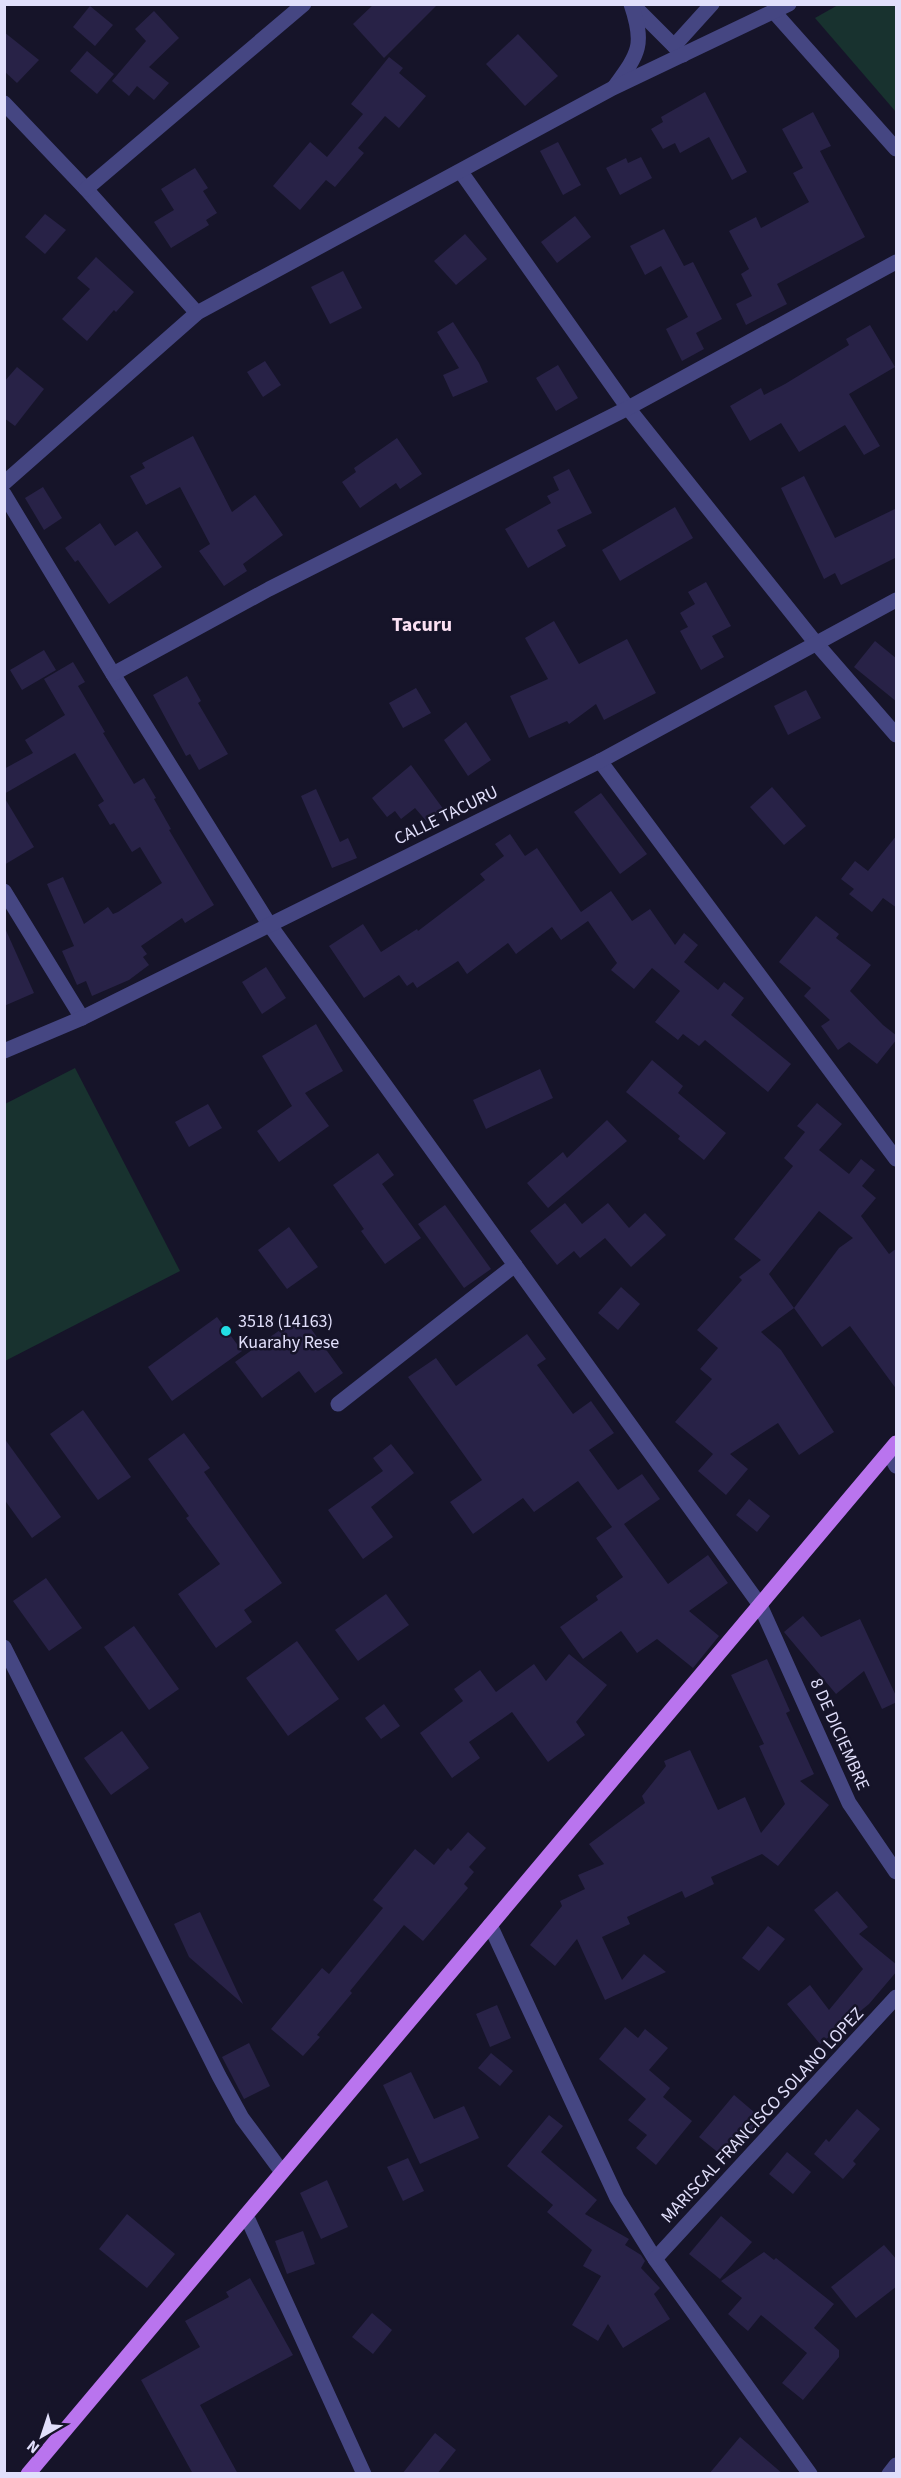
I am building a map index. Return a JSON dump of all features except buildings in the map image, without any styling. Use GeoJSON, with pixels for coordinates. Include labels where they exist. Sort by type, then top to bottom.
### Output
{"type":"FeatureCollection","features":[{"type":"Feature","properties":{"kind":"main road"},"geometry":{"type":"LineString","coordinates":[[28,2474],[760,1605],[894,1454]]}},
{"type":"Feature","properties":{"kind":"street"},"geometry":{"type":"LineString","coordinates":[[86,189],[304,4]]}},
{"type":"Feature","properties":{"kind":"street"},"geometry":{"type":"LineString","coordinates":[[632,4],[679,50]]}},
{"type":"Feature","properties":{"kind":"street"},"geometry":{"type":"LineString","coordinates":[[613,88],[631,63],[638,47],[639,29],[632,4]]}},
{"type":"Feature","properties":{"kind":"street"},"geometry":{"type":"LineString","coordinates":[[679,50],[712,4]]}},
{"type":"Feature","properties":{"kind":"street"},"geometry":{"type":"LineString","coordinates":[[4,483],[197,313],[461,172],[679,50],[789,4]]}},
{"type":"Feature","properties":{"kind":"street"},"geometry":{"type":"LineString","coordinates":[[774,12],[897,149]]}},
{"type":"Feature","properties":{"kind":"street"},"geometry":{"type":"LineString","coordinates":[[4,103],[86,189],[197,313]]}},
{"type":"Feature","properties":{"kind":"street"},"geometry":{"type":"LineString","coordinates":[[461,172],[628,408],[815,642],[897,735]]}},
{"type":"Feature","properties":{"kind":"street"},"geometry":{"type":"LineString","coordinates":[[113,674],[269,589],[628,408],[897,262]]}},
{"type":"Feature","properties":{"kind":"street","name":"8 DE DICIEMBRE"},"geometry":{"type":"LineString","coordinates":[[4,494],[269,924],[760,1605],[849,1803],[897,1872]]}},
{"type":"Feature","properties":{"kind":"street","name":"CALLE TACURU"},"geometry":{"type":"LineString","coordinates":[[4,1051],[82,1018],[600,761],[815,642],[897,600]]}},
{"type":"Feature","properties":{"kind":"street"},"geometry":{"type":"LineString","coordinates":[[600,761],[897,1159]]}},
{"type":"Feature","properties":{"kind":"street"},"geometry":{"type":"LineString","coordinates":[[4,891],[82,1018]]}},
{"type":"Feature","properties":{"kind":"street"},"geometry":{"type":"LineString","coordinates":[[338,1404],[515,1265]]}},
{"type":"Feature","properties":{"kind":"street"},"geometry":{"type":"LineString","coordinates":[[4,1647],[219,2076],[242,2118],[282,2172]]}},
{"type":"Feature","properties":{"kind":"street"},"geometry":{"type":"LineString","coordinates":[[490,1925],[617,2198],[655,2259],[810,2474]]}},
{"type":"Feature","properties":{"kind":"street","name":"MARISCAL FRANCISCO SOLANO LOPEZ"},"geometry":{"type":"LineString","coordinates":[[655,2259],[897,1997]]}},
{"type":"Feature","properties":{"kind":"street"},"geometry":{"type":"LineString","coordinates":[[246,2215],[364,2474]]}},
{"type":"Feature","properties":{"kind":"street"},"geometry":{"type":"LineString","coordinates":[[889,2474],[897,2465]]}},
{"type":"Feature","properties":{"kind":"green space"},"geometry":{"type":"Polygon","coordinates":[[[838,5],[896,5],[896,112],[815,18],[838,5]]]}},
{"type":"Feature","properties":{"kind":"green space"},"geometry":{"type":"Polygon","coordinates":[[[75,1068],[180,1271],[5,1361],[5,1104],[75,1068]]]}},
{"type":"Feature","properties":{"kind":"place","name":"3518 (14163) Kuarahy Rese"},"geometry":{"type":"Point","coordinates":[226,1331]}},
{"type":"Feature","properties":{"kind":"district","name":"Tacuru"},"geometry":{"type":"Point","coordinates":[422,624]}}]}
